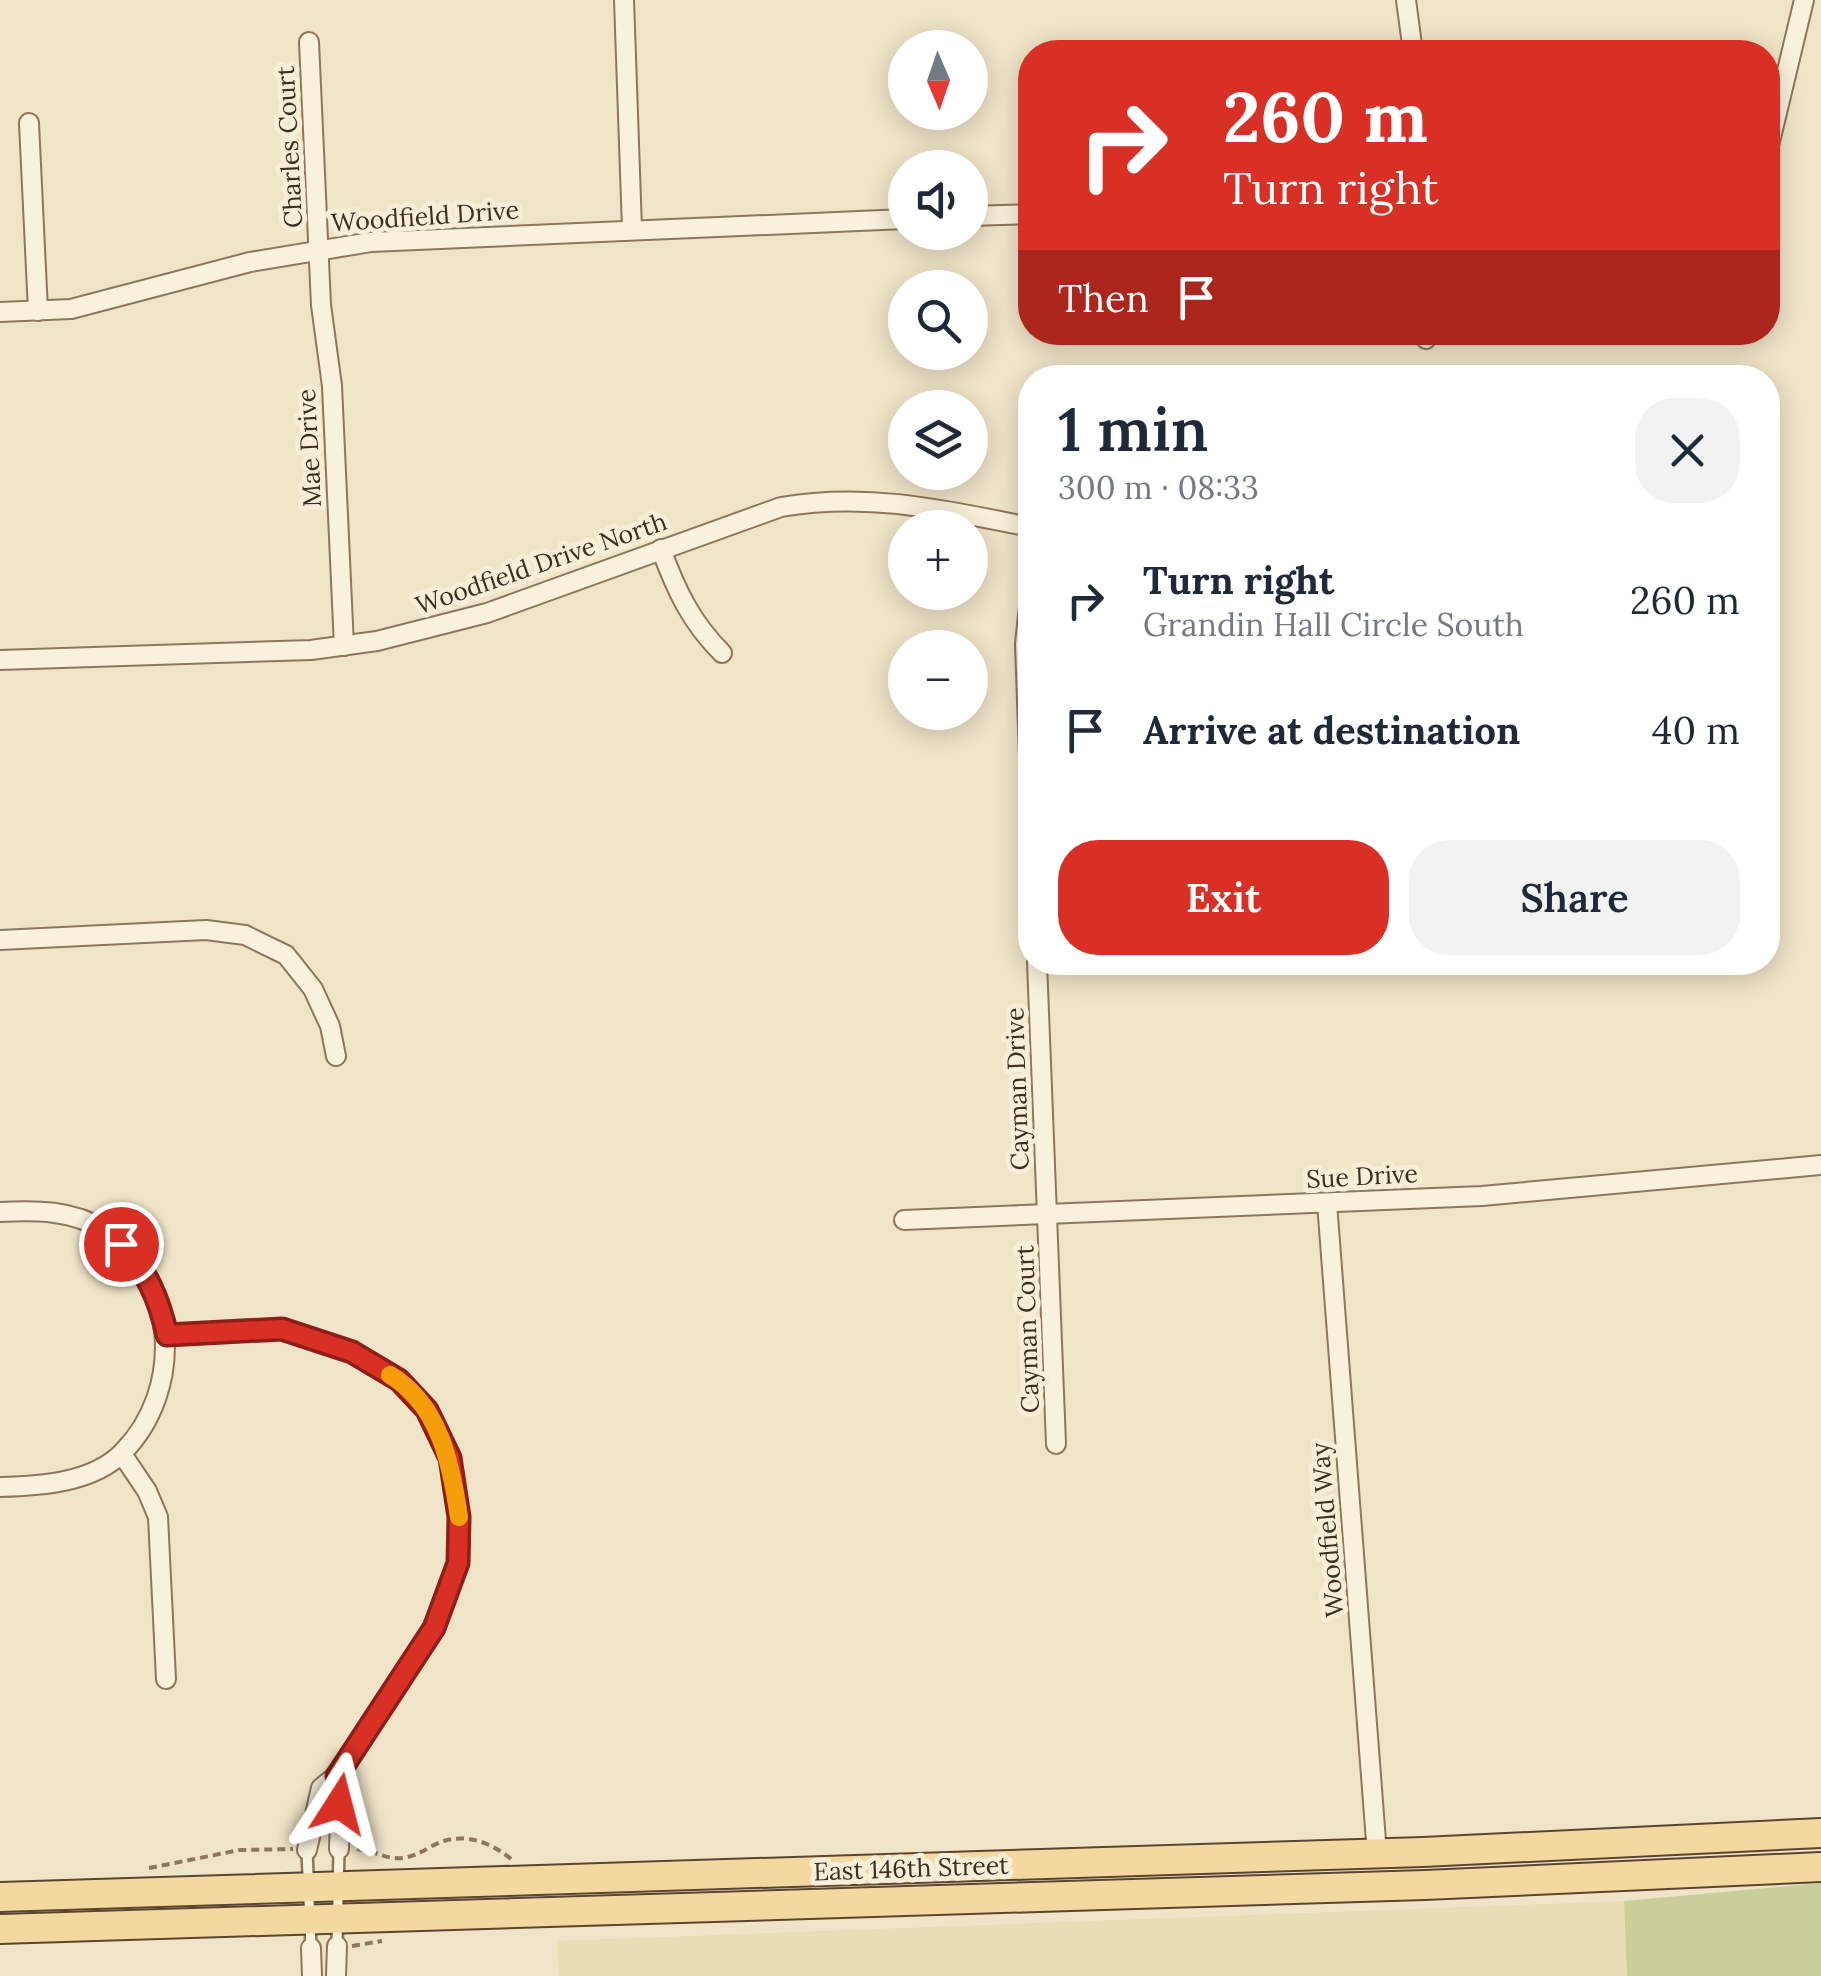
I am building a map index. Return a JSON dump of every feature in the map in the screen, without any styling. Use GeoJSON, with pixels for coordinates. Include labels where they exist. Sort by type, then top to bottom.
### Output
{"type":"FeatureCollection","features":[{"type":"Feature","properties":{"kind":"main road","name":"East 146th Street"},"geometry":{"type":"LineString","coordinates":[[0,1896],[1377,1854],[1821,1834]]}},
{"type":"Feature","properties":{"kind":"main road","name":"East 146th Street"},"geometry":{"type":"LineString","coordinates":[[0,1929],[324,1933],[1821,1867]]}},
{"type":"Feature","properties":{"kind":"street"},"geometry":{"type":"LineString","coordinates":[[624,0],[632,230]]}},
{"type":"Feature","properties":{"kind":"street"},"geometry":{"type":"LineString","coordinates":[[1406,0],[1411,40]]}},
{"type":"Feature","properties":{"kind":"street"},"geometry":{"type":"LineString","coordinates":[[1780,100],[1804,0]]}},
{"type":"Feature","properties":{"kind":"street","name":"Charles Court"},"geometry":{"type":"LineString","coordinates":[[310,42],[319,249]]}},
{"type":"Feature","properties":{"kind":"street"},"geometry":{"type":"LineString","coordinates":[[28,123],[38,312]]}},
{"type":"Feature","properties":{"kind":"street"},"geometry":{"type":"LineString","coordinates":[[988,215],[1018,214]]}},
{"type":"Feature","properties":{"kind":"street","name":"Woodfield Drive"},"geometry":{"type":"LineString","coordinates":[[0,312],[71,309],[250,262],[319,249],[423,238],[888,220]]}},
{"type":"Feature","properties":{"kind":"street","name":"Mae Drive"},"geometry":{"type":"LineString","coordinates":[[319,249],[325,350],[332,386],[344,646]]}},
{"type":"Feature","properties":{"kind":"street","name":"Woodfield Drive North"},"geometry":{"type":"LineString","coordinates":[[0,660],[344,646],[430,629],[487,612],[781,507],[831,500],[886,501],[1018,525]]}},
{"type":"Feature","properties":{"kind":"street"},"geometry":{"type":"LineString","coordinates":[[662,549],[684,608],[722,653]]}},
{"type":"Feature","properties":{"kind":"street"},"geometry":{"type":"LineString","coordinates":[[0,940],[206,930],[244,935],[286,955],[295,966],[312,989],[330,1026],[336,1056]]}},
{"type":"Feature","properties":{"kind":"street","name":"Cayman Drive"},"geometry":{"type":"LineString","coordinates":[[1038,975],[1047,1212]]}},
{"type":"Feature","properties":{"kind":"street","name":"Sue Drive"},"geometry":{"type":"LineString","coordinates":[[904,1220],[1482,1196],[1821,1164]]}},
{"type":"Feature","properties":{"kind":"street","name":"Woodfield Way"},"geometry":{"type":"LineString","coordinates":[[1327,1203],[1377,1854]]}},
{"type":"Feature","properties":{"kind":"street"},"geometry":{"type":"LineString","coordinates":[[0,1212],[54,1212],[105,1230],[145,1273],[167,1335],[162,1380],[155,1402],[122,1454],[62,1482],[0,1488]]}},
{"type":"Feature","properties":{"kind":"street","name":"Cayman Court"},"geometry":{"type":"LineString","coordinates":[[1047,1212],[1056,1444]]}},
{"type":"Feature","properties":{"kind":"street"},"geometry":{"type":"LineString","coordinates":[[167,1335],[282,1329],[352,1352],[399,1380],[427,1410],[450,1458],[459,1517],[458,1563],[434,1628],[337,1776],[321,1788],[300,1850]]}},
{"type":"Feature","properties":{"kind":"street"},"geometry":{"type":"LineString","coordinates":[[122,1454],[158,1517],[166,1679]]}},
{"type":"Feature","properties":{"kind":"street"},"geometry":{"type":"LineString","coordinates":[[337,1776],[341,1792],[339,1849]]}},
{"type":"Feature","properties":{"kind":"street"},"geometry":{"type":"LineString","coordinates":[[312,1976],[324,1933]]}},
{"type":"Feature","properties":{"kind":"street"},"geometry":{"type":"LineString","coordinates":[[324,1933],[336,1976]]}},
{"type":"Feature","properties":{"kind":"lane"},"geometry":{"type":"LineString","coordinates":[[324,1933],[338,1886],[339,1849]]}},
{"type":"Feature","properties":{"kind":"lane"},"geometry":{"type":"LineString","coordinates":[[300,1850],[324,1933]]}},
{"type":"Feature","properties":{"kind":"path"},"geometry":{"type":"LineString","coordinates":[[140,1869],[240,1850],[300,1850]]}},
{"type":"Feature","properties":{"kind":"shaded area"},"geometry":{"type":"Polygon","coordinates":[[[1624,1901],[1627,1976],[559,1976],[557,1941],[1624,1901]]]}},
{"type":"Feature","properties":{"kind":"green space"},"geometry":{"type":"Polygon","coordinates":[[[1821,1883],[1821,1976],[1627,1976],[1624,1901],[1821,1883]]]}},
{"type":"Feature","properties":{"kind":"slow traffic"},"geometry":{"type":"LineString","coordinates":[[390,1375],[427,1410],[450,1458],[459,1517]]}},
{"type":"Feature","properties":{"kind":"route"},"geometry":{"type":"LineString","coordinates":[[121,1244],[154,1290],[167,1335],[282,1329],[352,1352],[399,1380],[427,1410],[450,1458],[459,1517],[458,1563],[434,1628],[337,1776],[339,1804]]}}]}
